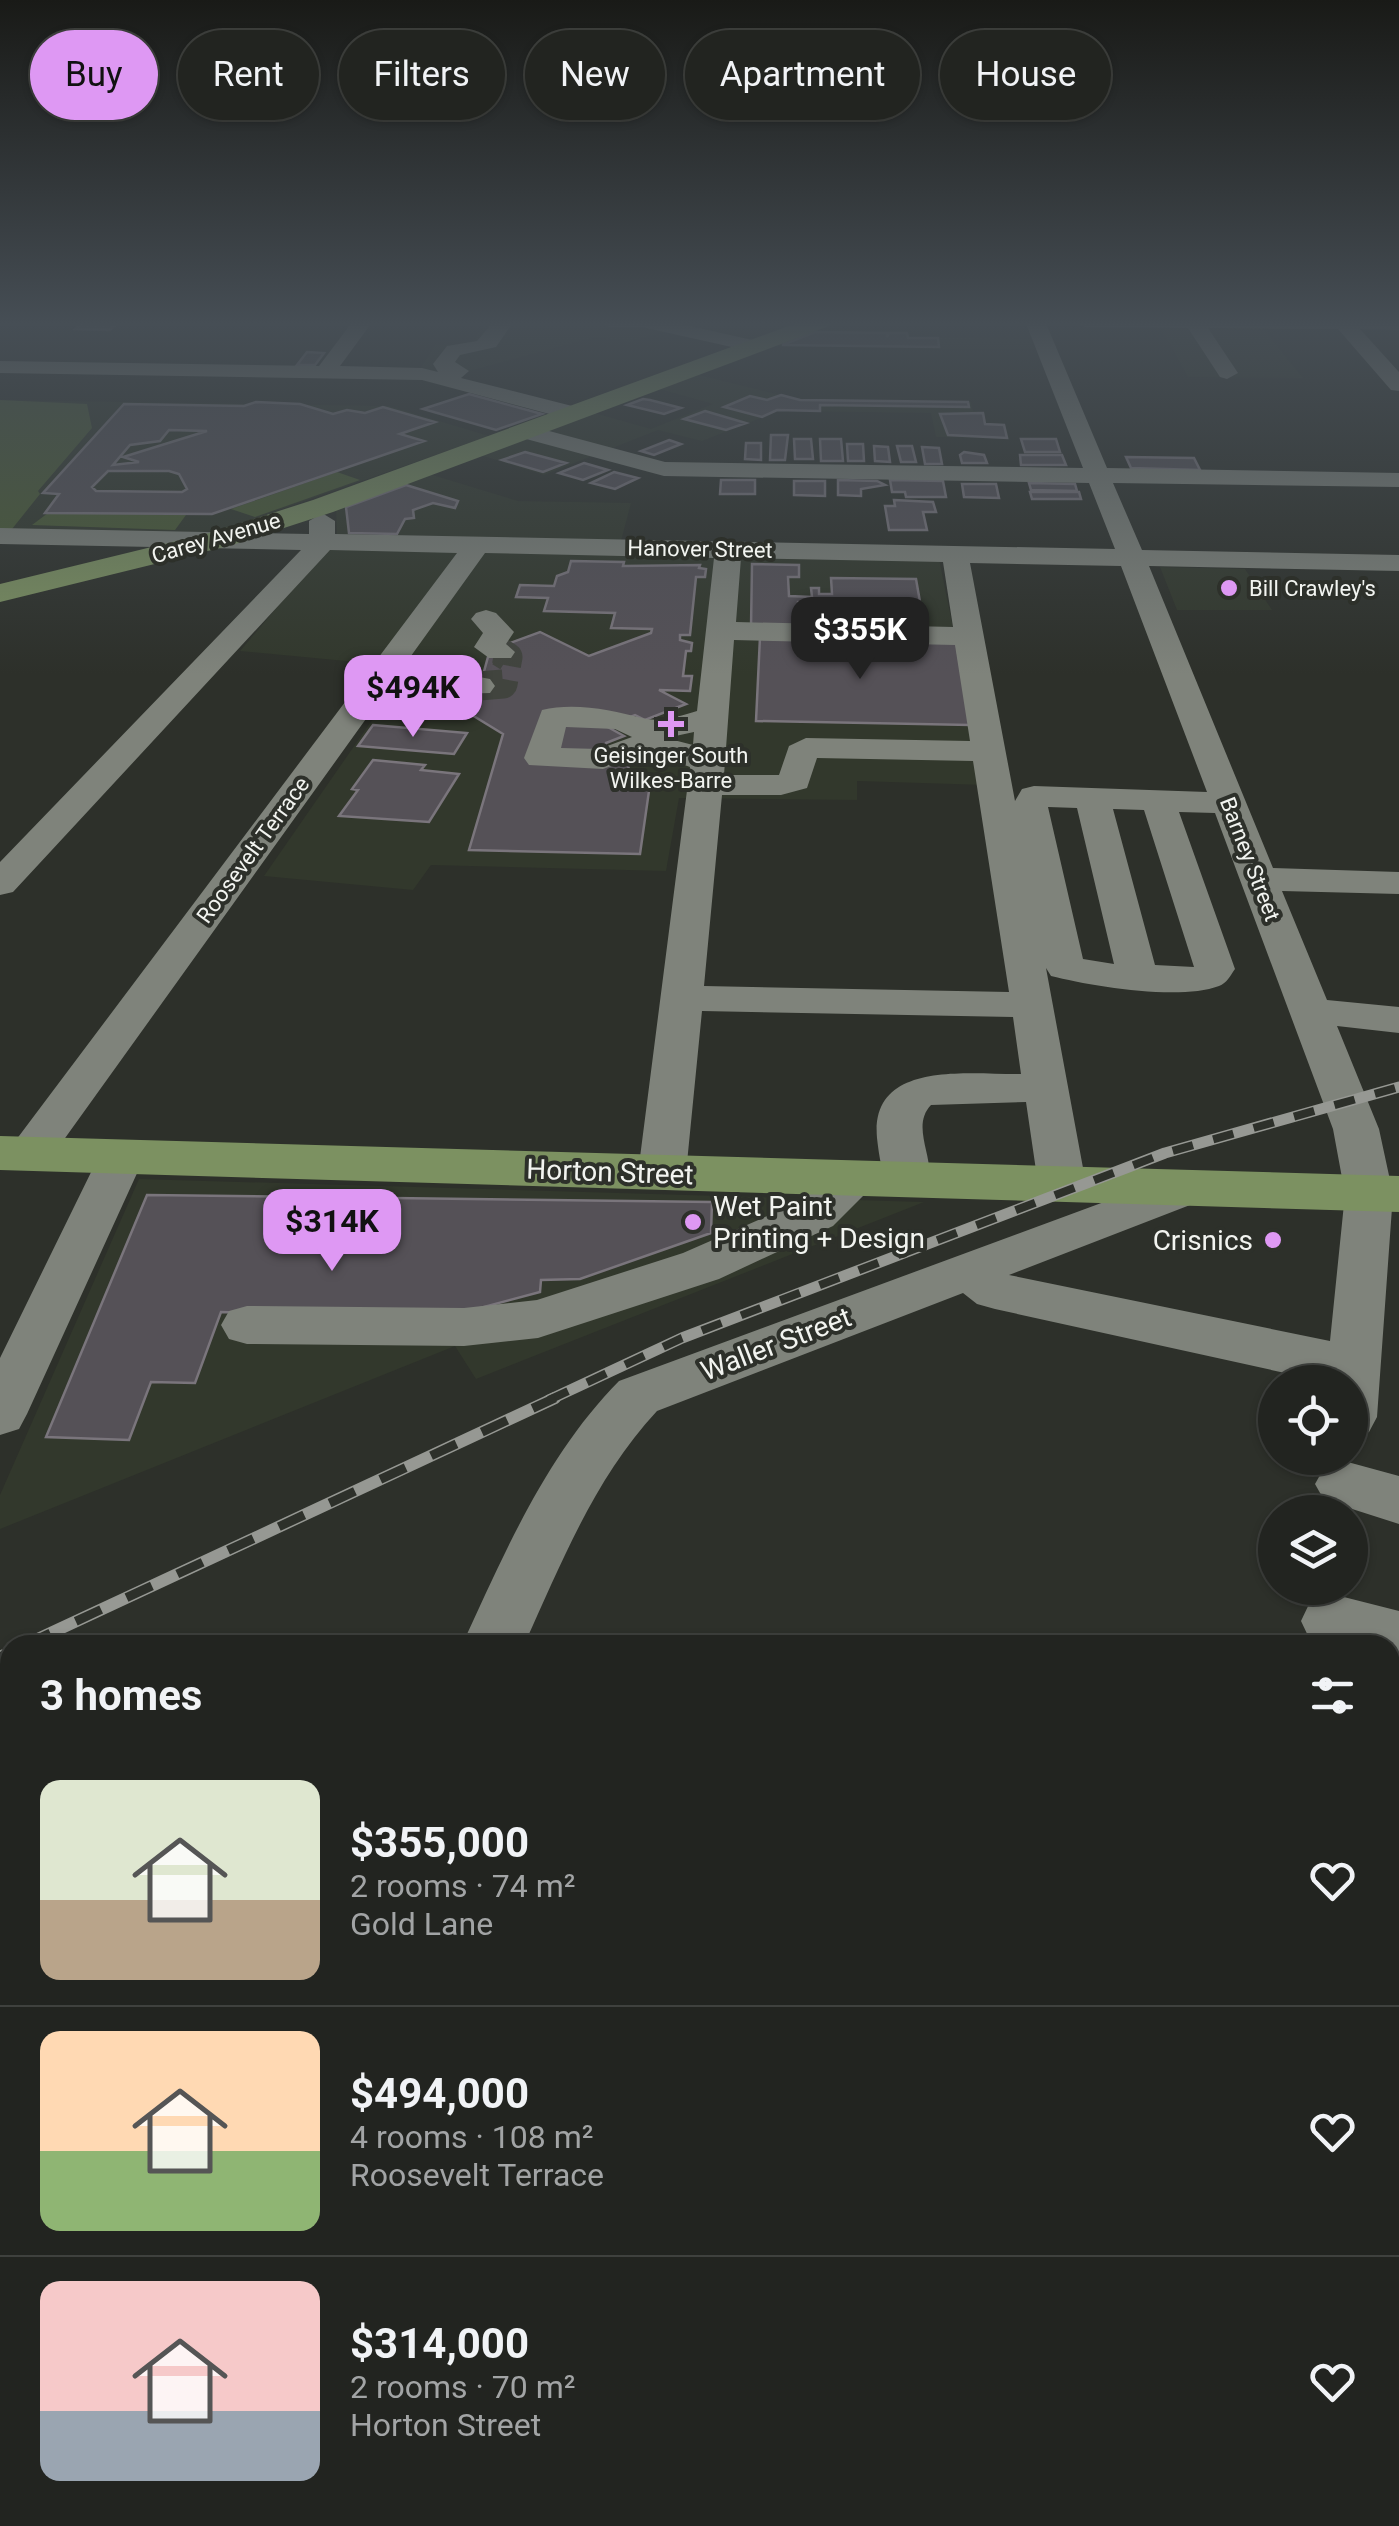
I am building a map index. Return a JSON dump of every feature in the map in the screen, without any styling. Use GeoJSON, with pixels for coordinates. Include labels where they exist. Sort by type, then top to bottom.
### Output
{"type":"FeatureCollection","features":[{"type":"Feature","properties":{"kind":"main road","name":"Carey Avenue"},"geometry":{"type":"LineString","coordinates":[[0,593],[222,539],[501,439]]}},
{"type":"Feature","properties":{"kind":"main road","name":"Horton Street"},"geometry":{"type":"LineString","coordinates":[[14,1154],[1384,1194]]}},
{"type":"Feature","properties":{"kind":"street"},"geometry":{"type":"LineString","coordinates":[[551,439],[664,469],[760,482],[1100,475],[1399,480]]}},
{"type":"Feature","properties":{"kind":"street","name":"Barney Street"},"geometry":{"type":"LineString","coordinates":[[1085,439],[1384,1194],[1355,1365]]}},
{"type":"Feature","properties":{"kind":"street"},"geometry":{"type":"LineString","coordinates":[[4,875],[322,543],[322,506]]}},
{"type":"Feature","properties":{"kind":"street"},"geometry":{"type":"LineString","coordinates":[[848,518],[848,552]]}},
{"type":"Feature","properties":{"kind":"street","name":"Hanover Street"},"geometry":{"type":"LineString","coordinates":[[0,536],[1399,562]]}},
{"type":"Feature","properties":{"kind":"street","name":"Roosevelt Terrace"},"geometry":{"type":"LineString","coordinates":[[14,1154],[477,545]]}},
{"type":"Feature","properties":{"kind":"street"},"geometry":{"type":"LineString","coordinates":[[662,1173],[728,549]]}},
{"type":"Feature","properties":{"kind":"street"},"geometry":{"type":"LineString","coordinates":[[955,554],[1062,1184]]}},
{"type":"Feature","properties":{"kind":"street"},"geometry":{"type":"LineString","coordinates":[[486,619],[499,632],[489,647],[500,652]]}},
{"type":"Feature","properties":{"kind":"street"},"geometry":{"type":"LineString","coordinates":[[719,632],[967,636]]}},
{"type":"Feature","properties":{"kind":"street"},"geometry":{"type":"LineString","coordinates":[[377,681],[479,686]]}},
{"type":"Feature","properties":{"kind":"street"},"geometry":{"type":"LineString","coordinates":[[712,717],[672,728],[636,728],[622,720],[553,717],[541,758],[603,759],[635,746],[670,748],[706,774],[781,785],[795,781],[800,753],[806,748],[988,751]]}},
{"type":"Feature","properties":{"kind":"street"},"geometry":{"type":"LineString","coordinates":[[1157,798],[1215,970],[1195,979],[1081,973],[1065,967],[1029,810],[1034,796],[1226,798]]}},
{"type":"Feature","properties":{"kind":"street"},"geometry":{"type":"LineString","coordinates":[[1092,797],[1138,976]]}},
{"type":"Feature","properties":{"kind":"street"},"geometry":{"type":"LineString","coordinates":[[1257,879],[1399,883]]}},
{"type":"Feature","properties":{"kind":"street"},"geometry":{"type":"LineString","coordinates":[[682,998],[1033,1005]]}},
{"type":"Feature","properties":{"kind":"street"},"geometry":{"type":"LineString","coordinates":[[1310,1011],[1399,1020]]}},
{"type":"Feature","properties":{"kind":"street"},"geometry":{"type":"LineString","coordinates":[[908,1180],[899,1117],[905,1100],[920,1091],[1046,1087]]}},
{"type":"Feature","properties":{"kind":"street"},"geometry":{"type":"LineString","coordinates":[[0,1414],[121,1158]]}},
{"type":"Feature","properties":{"kind":"street"},"geometry":{"type":"LineString","coordinates":[[247,1325],[464,1327],[538,1318],[702,1266],[816,1214],[856,1179]]}},
{"type":"Feature","properties":{"kind":"street","name":"Waller Street"},"geometry":{"type":"LineString","coordinates":[[498,1635],[586,1457],[612,1420],[638,1396],[1186,1189]]}},
{"type":"Feature","properties":{"kind":"street"},"geometry":{"type":"LineString","coordinates":[[968,1271],[995,1291],[1350,1365]]}},
{"type":"Feature","properties":{"kind":"street"},"geometry":{"type":"LineString","coordinates":[[1344,1485],[1399,1500]]}},
{"type":"Feature","properties":{"kind":"street"},"geometry":{"type":"LineString","coordinates":[[1333,1618],[1389,1635]]}},
{"type":"Feature","properties":{"kind":"shaded area"},"geometry":{"type":"Polygon","coordinates":[[[0,439],[481,439],[220,531],[0,532],[0,439]]]}},
{"type":"Feature","properties":{"kind":"shaded area"},"geometry":{"type":"Polygon","coordinates":[[[518,439],[636,439],[544,475],[477,454],[518,439]]]}},
{"type":"Feature","properties":{"kind":"shaded area"},"geometry":{"type":"Polygon","coordinates":[[[426,473],[518,501],[631,503],[621,541],[337,537],[336,506],[426,473]]]}},
{"type":"Feature","properties":{"kind":"shaded area","name":"Geisinger South Wilkes-Barre"},"geometry":{"type":"Polygon","coordinates":[[[327,548],[939,559],[985,785],[857,781],[857,800],[679,798],[666,871],[431,865],[413,890],[264,876],[409,667],[240,651],[327,548]]]}},
{"type":"Feature","properties":{"kind":"shaded area"},"geometry":{"type":"Polygon","coordinates":[[[1160,567],[1245,569],[1272,610],[1177,610],[1160,567]]]}},
{"type":"Feature","properties":{"kind":"shaded area"},"geometry":{"type":"Polygon","coordinates":[[[139,1179],[924,1202],[476,1379],[455,1346],[0,1529],[0,1495],[139,1179]]]}},
{"type":"Feature","properties":{"kind":"green space"},"geometry":{"type":"Polygon","coordinates":[[[0,439],[83,439],[12,529],[0,529],[0,439]]]}},
{"type":"Feature","properties":{"kind":"green space"},"geometry":{"type":"Polygon","coordinates":[[[337,472],[360,480],[255,517],[231,509],[337,472]]]}},
{"type":"Feature","properties":{"kind":"green space"},"geometry":{"type":"Polygon","coordinates":[[[48,513],[186,515],[175,530],[32,525],[48,513]]]}},
{"type":"Feature","properties":{"kind":"building"},"geometry":{"type":"Polygon","coordinates":[[[92,439],[162,439],[130,445],[113,465],[139,462],[123,457],[182,439],[424,441],[212,514],[45,513],[59,494],[43,493],[92,439]],[[108,471],[92,487],[96,491],[187,489],[179,474],[108,471]]]}},
{"type":"Feature","properties":{"kind":"building"},"geometry":{"type":"Polygon","coordinates":[[[771,439],[788,439],[785,460],[770,460],[771,439]]]}},
{"type":"Feature","properties":{"kind":"building"},"geometry":{"type":"Polygon","coordinates":[[[794,439],[811,439],[813,459],[795,459],[794,439]]]}},
{"type":"Feature","properties":{"kind":"building"},"geometry":{"type":"Polygon","coordinates":[[[820,439],[841,439],[843,461],[821,461],[820,439]]]}},
{"type":"Feature","properties":{"kind":"building"},"geometry":{"type":"Polygon","coordinates":[[[1021,439],[1056,439],[1060,452],[1025,452],[1021,439]]]}},
{"type":"Feature","properties":{"kind":"building"},"geometry":{"type":"Polygon","coordinates":[[[669,440],[681,444],[654,455],[641,451],[669,440]]]}},
{"type":"Feature","properties":{"kind":"building"},"geometry":{"type":"Polygon","coordinates":[[[746,443],[761,443],[761,460],[745,459],[746,443]]]}},
{"type":"Feature","properties":{"kind":"building"},"geometry":{"type":"Polygon","coordinates":[[[847,444],[863,444],[864,461],[848,461],[847,444]]]}},
{"type":"Feature","properties":{"kind":"building"},"geometry":{"type":"Polygon","coordinates":[[[874,446],[888,447],[890,462],[875,461],[874,446]]]}},
{"type":"Feature","properties":{"kind":"building"},"geometry":{"type":"Polygon","coordinates":[[[897,446],[912,446],[916,462],[901,462],[897,446]]]}},
{"type":"Feature","properties":{"kind":"building"},"geometry":{"type":"Polygon","coordinates":[[[922,447],[939,448],[942,464],[925,464],[922,447]]]}},
{"type":"Feature","properties":{"kind":"building"},"geometry":{"type":"Polygon","coordinates":[[[525,452],[566,463],[543,472],[502,460],[525,452]]]}},
{"type":"Feature","properties":{"kind":"building"},"geometry":{"type":"Polygon","coordinates":[[[960,455],[984,455],[987,463],[962,463],[960,455]]]}},
{"type":"Feature","properties":{"kind":"building"},"geometry":{"type":"Polygon","coordinates":[[[1020,455],[1062,455],[1066,465],[1021,465],[1020,455]]]}},
{"type":"Feature","properties":{"kind":"building"},"geometry":{"type":"Polygon","coordinates":[[[1126,457],[1194,458],[1200,470],[1131,468],[1126,457]]]}},
{"type":"Feature","properties":{"kind":"building"},"geometry":{"type":"Polygon","coordinates":[[[584,463],[608,470],[583,480],[559,473],[584,463]]]}},
{"type":"Feature","properties":{"kind":"building"},"geometry":{"type":"Polygon","coordinates":[[[614,472],[638,478],[615,489],[591,483],[614,472]]]}},
{"type":"Feature","properties":{"kind":"building"},"geometry":{"type":"Polygon","coordinates":[[[721,480],[755,480],[755,494],[720,494],[721,480]]]}},
{"type":"Feature","properties":{"kind":"building"},"geometry":{"type":"Polygon","coordinates":[[[838,480],[877,481],[885,485],[861,489],[861,496],[838,495],[838,480]]]}},
{"type":"Feature","properties":{"kind":"building"},"geometry":{"type":"Polygon","coordinates":[[[890,480],[943,481],[946,497],[906,497],[905,492],[892,492],[890,480]]]}},
{"type":"Feature","properties":{"kind":"building"},"geometry":{"type":"Polygon","coordinates":[[[794,481],[825,481],[825,496],[794,495],[794,481]]]}},
{"type":"Feature","properties":{"kind":"building"},"geometry":{"type":"Polygon","coordinates":[[[1029,483],[1075,484],[1077,491],[1031,490],[1029,483]]]}},
{"type":"Feature","properties":{"kind":"building"},"geometry":{"type":"Polygon","coordinates":[[[962,484],[996,484],[999,498],[964,497],[962,484]]]}},
{"type":"Feature","properties":{"kind":"building"},"geometry":{"type":"Polygon","coordinates":[[[406,485],[458,501],[455,508],[433,503],[413,510],[414,518],[405,519],[397,534],[349,533],[346,507],[406,485]]]}},
{"type":"Feature","properties":{"kind":"building"},"geometry":{"type":"Polygon","coordinates":[[[1030,492],[1079,492],[1081,499],[1032,499],[1030,492]]]}},
{"type":"Feature","properties":{"kind":"building"},"geometry":{"type":"Polygon","coordinates":[[[894,500],[933,502],[936,512],[923,512],[927,530],[889,530],[885,506],[895,506],[894,500]]]}},
{"type":"Feature","properties":{"kind":"building"},"geometry":{"type":"Polygon","coordinates":[[[571,561],[624,562],[623,566],[700,565],[699,568],[706,569],[705,577],[696,577],[690,635],[680,635],[680,640],[692,643],[691,651],[686,651],[683,676],[692,676],[690,691],[659,690],[686,704],[645,720],[635,715],[606,726],[624,736],[606,743],[603,759],[630,759],[627,776],[651,777],[640,854],[469,850],[503,734],[467,712],[431,709],[442,693],[478,693],[488,657],[499,647],[540,632],[589,656],[651,633],[652,629],[611,628],[615,613],[544,611],[548,598],[516,597],[520,585],[554,586],[557,576],[568,572],[571,561]]]}},
{"type":"Feature","properties":{"kind":"building"},"geometry":{"type":"Polygon","coordinates":[[[752,564],[799,565],[799,577],[788,577],[789,596],[812,597],[811,588],[819,588],[819,594],[832,594],[831,578],[916,579],[923,619],[829,618],[828,603],[798,602],[799,629],[751,628],[752,564]]]}},
{"type":"Feature","properties":{"kind":"building"},"geometry":{"type":"Polygon","coordinates":[[[760,637],[956,641],[970,725],[756,721],[760,637]]]}},
{"type":"Feature","properties":{"kind":"building"},"geometry":{"type":"Polygon","coordinates":[[[373,725],[467,733],[454,754],[358,746],[373,725]]]}},
{"type":"Feature","properties":{"kind":"building"},"geometry":{"type":"Polygon","coordinates":[[[373,760],[425,765],[421,770],[459,774],[429,822],[339,816],[373,760]]]}},
{"type":"Feature","properties":{"kind":"building"},"geometry":{"type":"Polygon","coordinates":[[[147,1195],[712,1202],[711,1233],[580,1279],[541,1280],[540,1292],[439,1319],[221,1312],[195,1383],[151,1382],[129,1440],[46,1437],[147,1195]]]}},
{"type":"Feature","properties":{"kind":"tunnel"},"geometry":{"type":"LineString","coordinates":[[479,686],[503,684],[508,657],[500,652]]}},
{"type":"Feature","properties":{"kind":"railway"},"geometry":{"type":"LineString","coordinates":[[549,1400],[682,1338],[1165,1153],[1399,1087]]}},
{"type":"Feature","properties":{"kind":"railway"},"geometry":{"type":"LineString","coordinates":[[46,1635],[555,1398]]}},
{"type":"Feature","properties":{"kind":"place","name":"Bill Crawley's"},"geometry":{"type":"Point","coordinates":[1229,588]}},
{"type":"Feature","properties":{"kind":"place","name":"Geisinger South Wilkes-Barre"},"geometry":{"type":"Point","coordinates":[671,724]}},
{"type":"Feature","properties":{"kind":"place","name":"Wet Paint Printing + Design"},"geometry":{"type":"Point","coordinates":[693,1222]}},
{"type":"Feature","properties":{"kind":"place","name":"Crisnics"},"geometry":{"type":"Point","coordinates":[1273,1240]}}]}
